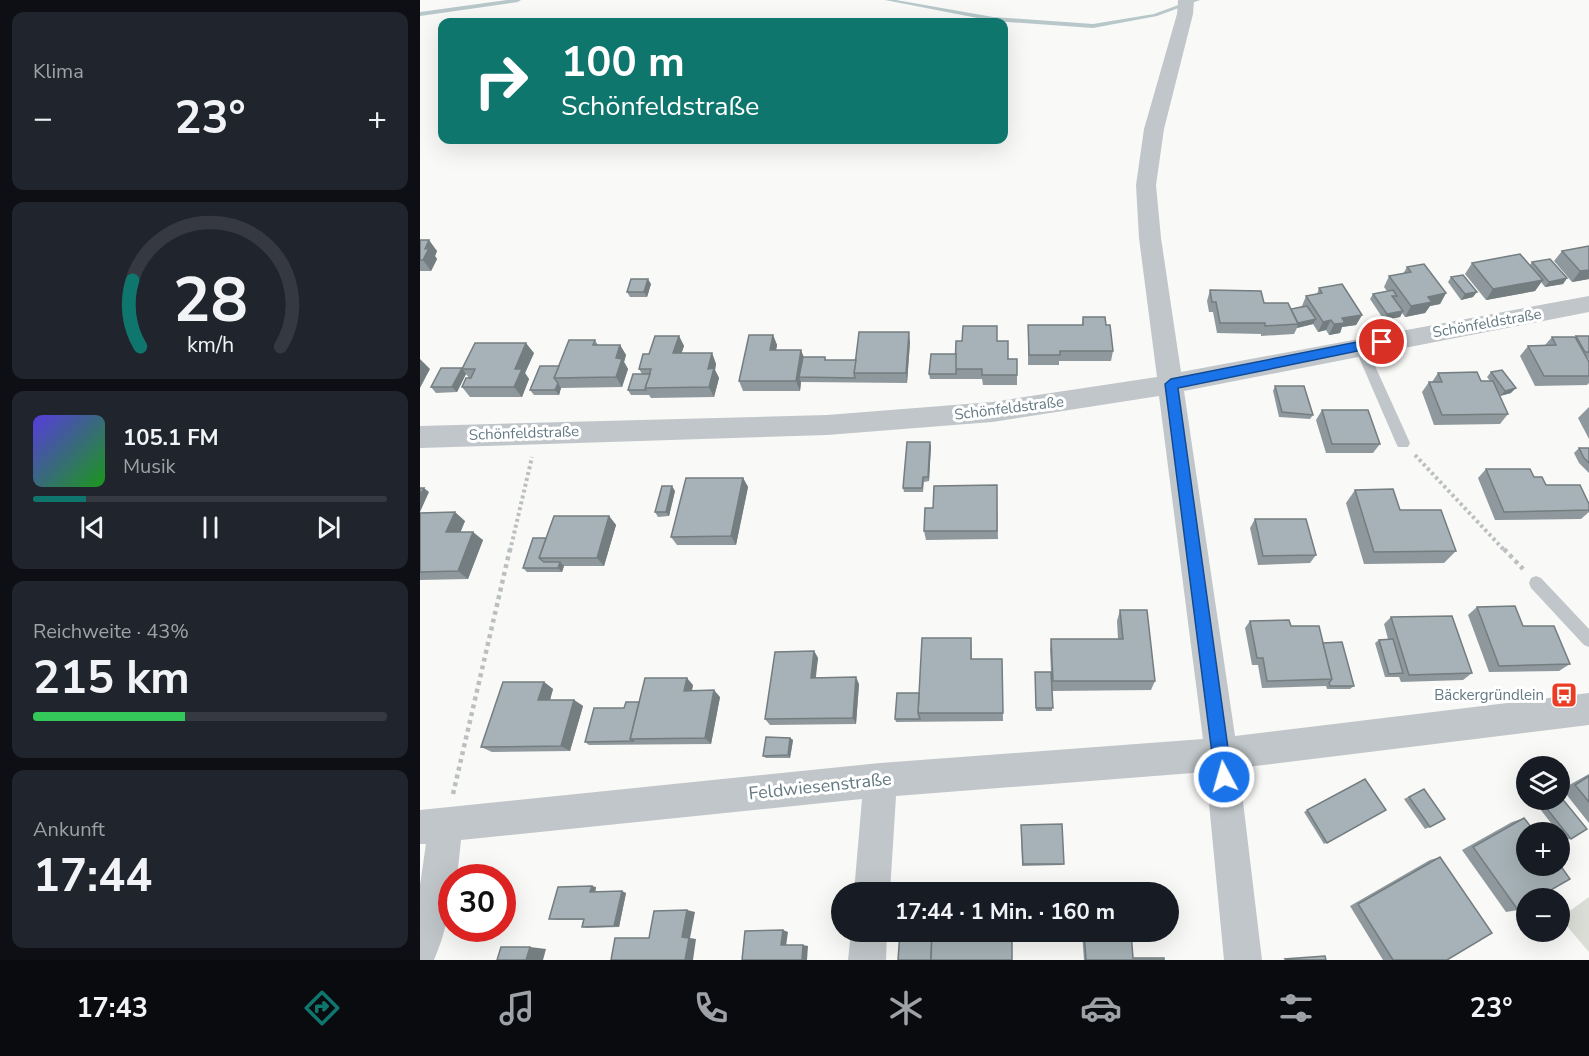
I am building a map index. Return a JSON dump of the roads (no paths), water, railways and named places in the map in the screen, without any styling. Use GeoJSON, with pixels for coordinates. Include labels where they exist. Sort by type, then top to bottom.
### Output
{"type":"FeatureCollection","features":[{"type":"Feature","properties":{"kind":"street"},"geometry":{"type":"LineString","coordinates":[[1185,7],[1154,129],[1146,185],[1150,238],[1221,754],[1243,960]]}},
{"type":"Feature","properties":{"kind":"street","name":"Schönfeldstraße"},"geometry":{"type":"LineString","coordinates":[[420,437],[826,425],[992,412],[1171,384],[1359,346],[1589,304]]}},
{"type":"Feature","properties":{"kind":"street"},"geometry":{"type":"LineString","coordinates":[[1221,754],[1589,709]]}},
{"type":"Feature","properties":{"kind":"street","name":"Feldwiesenstraße"},"geometry":{"type":"LineString","coordinates":[[433,825],[880,780],[1221,754]]}},
{"type":"Feature","properties":{"kind":"street"},"geometry":{"type":"LineString","coordinates":[[873,882],[880,780]]}},
{"type":"Feature","properties":{"kind":"street"},"geometry":{"type":"LineString","coordinates":[[420,950],[439,881],[433,825]]}},
{"type":"Feature","properties":{"kind":"street"},"geometry":{"type":"LineString","coordinates":[[867,960],[868,942]]}},
{"type":"Feature","properties":{"kind":"lane"},"geometry":{"type":"LineString","coordinates":[[1359,346],[1403,443]]}},
{"type":"Feature","properties":{"kind":"lane"},"geometry":{"type":"LineString","coordinates":[[1536,583],[1589,640]]}},
{"type":"Feature","properties":{"kind":"waterway"},"geometry":{"type":"LineString","coordinates":[[420,14],[518,0]]}},
{"type":"Feature","properties":{"kind":"waterway"},"geometry":{"type":"LineString","coordinates":[[888,0],[987,18]]}},
{"type":"Feature","properties":{"kind":"waterway"},"geometry":{"type":"LineString","coordinates":[[1008,20],[1093,26],[1155,15],[1197,0]]}},
{"type":"Feature","properties":{"kind":"place","name":"Bäckergründlein"},"geometry":{"type":"Point","coordinates":[1564,695]}}]}
